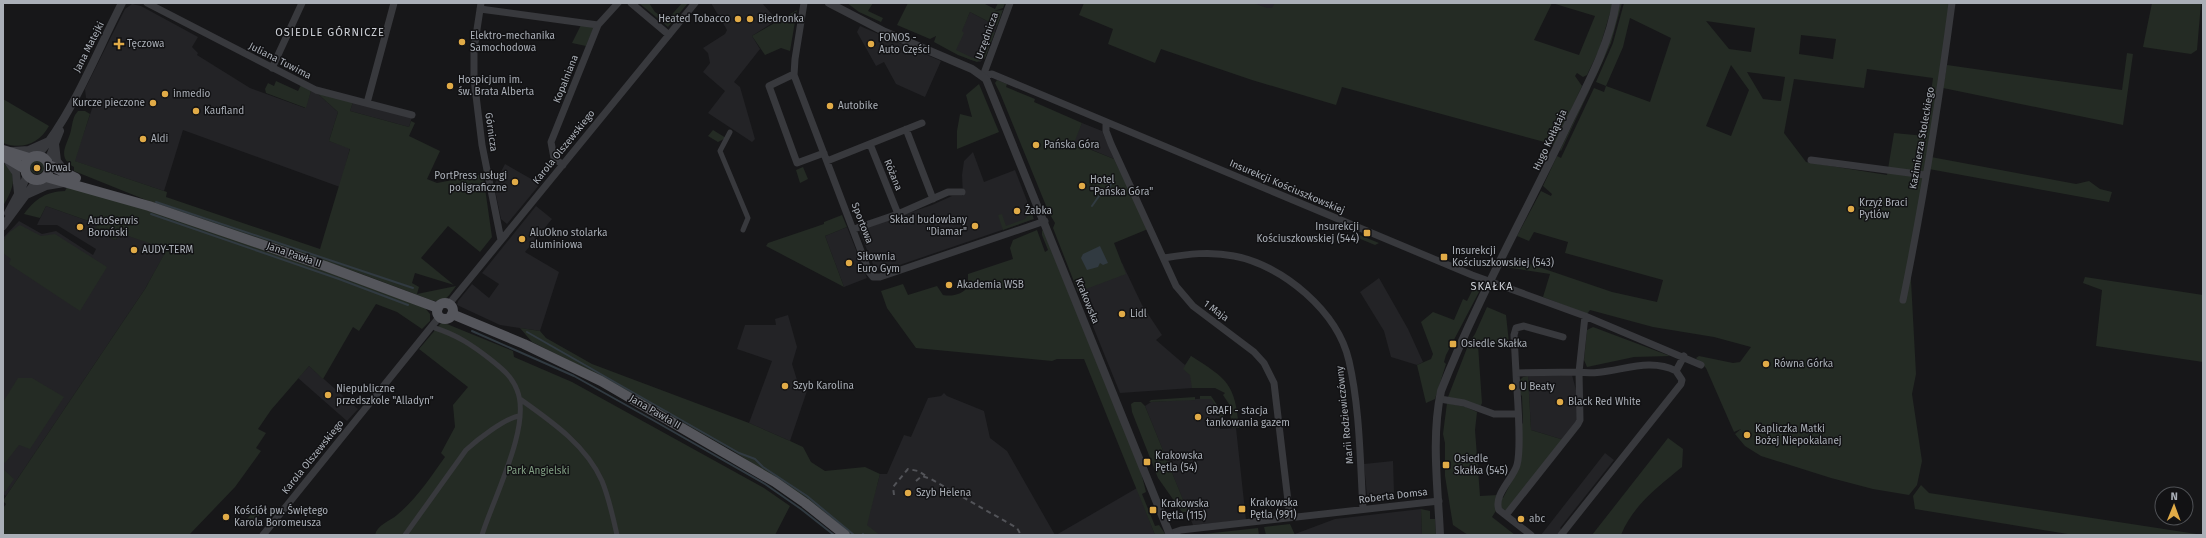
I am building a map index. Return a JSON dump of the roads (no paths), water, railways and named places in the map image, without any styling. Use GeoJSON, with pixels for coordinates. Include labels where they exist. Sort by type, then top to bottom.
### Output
{"type":"FeatureCollection","features":[{"type":"Feature","properties":{"kind":"main road"},"geometry":{"type":"LineString","coordinates":[[5,154],[34,157],[26,172],[5,154]]}},
{"type":"Feature","properties":{"kind":"main road","name":"Jana Pawła II"},"geometry":{"type":"LineString","coordinates":[[34,157],[49,163],[68,179],[81,186],[149,206]]}},
{"type":"Feature","properties":{"kind":"main road"},"geometry":{"type":"LineString","coordinates":[[41,178],[49,172],[49,163]]}},
{"type":"Feature","properties":{"kind":"main road","name":"Jana Pawła II"},"geometry":{"type":"LineString","coordinates":[[26,172],[41,178],[68,179],[149,206],[325,266],[439,312]]}},
{"type":"Feature","properties":{"kind":"main road"},"geometry":{"type":"LineString","coordinates":[[439,312],[441,304],[450,309]]}},
{"type":"Feature","properties":{"kind":"main road","name":"Jana Pawła II"},"geometry":{"type":"LineString","coordinates":[[450,309],[601,381],[776,482],[845,535]]}},
{"type":"Feature","properties":{"kind":"street","name":"Jana Matejki"},"geometry":{"type":"LineString","coordinates":[[49,163],[52,142],[122,3]]}},
{"type":"Feature","properties":{"kind":"street","name":"Juliana Tuwima"},"geometry":{"type":"LineString","coordinates":[[147,3],[316,90],[412,116]]}},
{"type":"Feature","properties":{"kind":"street"},"geometry":{"type":"LineString","coordinates":[[272,68],[302,3]]}},
{"type":"Feature","properties":{"kind":"street"},"geometry":{"type":"LineString","coordinates":[[367,103],[394,3]]}},
{"type":"Feature","properties":{"kind":"street","name":"Kopalniana"},"geometry":{"type":"LineString","coordinates":[[563,165],[554,158],[551,142],[598,24],[618,3]]}},
{"type":"Feature","properties":{"kind":"street"},"geometry":{"type":"LineString","coordinates":[[631,3],[669,35]]}},
{"type":"Feature","properties":{"kind":"street","name":"Karola Olszewskiego"},"geometry":{"type":"LineString","coordinates":[[450,309],[501,240],[695,3]]}},
{"type":"Feature","properties":{"kind":"street","name":"Sportowa"},"geometry":{"type":"LineString","coordinates":[[804,3],[794,74],[826,161],[854,229],[869,272],[873,277],[880,277],[1045,222]]}},
{"type":"Feature","properties":{"kind":"street"},"geometry":{"type":"LineString","coordinates":[[829,3],[885,32],[972,69],[983,76]]}},
{"type":"Feature","properties":{"kind":"street","name":"Urzędnicza"},"geometry":{"type":"LineString","coordinates":[[983,76],[1010,3]]}},
{"type":"Feature","properties":{"kind":"street","name":"Hugo Kołłątaja"},"geometry":{"type":"LineString","coordinates":[[1490,282],[1534,196],[1598,60],[1610,28],[1616,3]]}},
{"type":"Feature","properties":{"kind":"street","name":"Kazimierza Stoleckiego"},"geometry":{"type":"LineString","coordinates":[[1903,300],[1910,273],[1943,73],[1952,3]]}},
{"type":"Feature","properties":{"kind":"street"},"geometry":{"type":"LineString","coordinates":[[481,6],[598,24]]}},
{"type":"Feature","properties":{"kind":"street","name":"Górnicza"},"geometry":{"type":"LineString","coordinates":[[481,6],[474,54],[474,79],[482,145],[501,240]]}},
{"type":"Feature","properties":{"kind":"street"},"geometry":{"type":"LineString","coordinates":[[794,74],[769,86],[790,146],[797,163],[824,153]]}},
{"type":"Feature","properties":{"kind":"street","name":"Insurekcji Kościuszkowskiej"},"geometry":{"type":"LineString","coordinates":[[983,76],[992,74],[1490,282],[1585,316],[1684,356],[1701,366]]}},
{"type":"Feature","properties":{"kind":"street","name":"Krakowska"},"geometry":{"type":"LineString","coordinates":[[983,76],[991,88],[1170,534]]}},
{"type":"Feature","properties":{"kind":"street","name":"1 Maja"},"geometry":{"type":"LineString","coordinates":[[1106,122],[1106,131],[1111,144],[1176,286],[1193,306],[1254,352],[1264,363],[1274,382],[1290,518]]}},
{"type":"Feature","properties":{"kind":"street"},"geometry":{"type":"LineString","coordinates":[[826,161],[922,123]]}},
{"type":"Feature","properties":{"kind":"street"},"geometry":{"type":"LineString","coordinates":[[906,129],[933,199]]}},
{"type":"Feature","properties":{"kind":"street"},"geometry":{"type":"LineString","coordinates":[[730,132],[720,151],[748,218],[743,230]]}},
{"type":"Feature","properties":{"kind":"street","name":"Jana Matejki"},"geometry":{"type":"LineString","coordinates":[[34,157],[52,142]]}},
{"type":"Feature","properties":{"kind":"street"},"geometry":{"type":"LineString","coordinates":[[52,142],[57,161],[68,179],[22,195],[17,177],[5,154],[29,150],[52,142]]}},
{"type":"Feature","properties":{"kind":"street","name":"Różana"},"geometry":{"type":"LineString","coordinates":[[870,144],[898,214]]}},
{"type":"Feature","properties":{"kind":"street"},"geometry":{"type":"LineString","coordinates":[[1811,160],[1925,175]]}},
{"type":"Feature","properties":{"kind":"street"},"geometry":{"type":"LineString","coordinates":[[3,226],[22,195],[26,172]]}},
{"type":"Feature","properties":{"kind":"street"},"geometry":{"type":"LineString","coordinates":[[3,223],[22,195],[41,178]]}},
{"type":"Feature","properties":{"kind":"street"},"geometry":{"type":"LineString","coordinates":[[854,229],[898,214],[948,192],[962,192]]}},
{"type":"Feature","properties":{"kind":"street","name":"Marii Rodziewiczówny"},"geometry":{"type":"LineString","coordinates":[[1164,258],[1209,253],[1235,256],[1249,260],[1284,277],[1314,300],[1324,312],[1340,338],[1349,362],[1354,393],[1363,509]]}},
{"type":"Feature","properties":{"kind":"street","name":"Roberta Domsa"},"geometry":{"type":"LineString","coordinates":[[1170,534],[1181,530],[1439,501],[1436,434],[1440,399],[1447,378],[1490,282]]}},
{"type":"Feature","properties":{"kind":"street","name":"Karola Olszewskiego"},"geometry":{"type":"LineString","coordinates":[[263,535],[439,312]]}},
{"type":"Feature","properties":{"kind":"street"},"geometry":{"type":"LineString","coordinates":[[1506,515],[1580,420],[1579,372],[1585,316]]}},
{"type":"Feature","properties":{"kind":"street"},"geometry":{"type":"LineString","coordinates":[[1528,534],[1499,510],[1497,506],[1517,464],[1514,335],[1516,328],[1524,326],[1562,337]]}},
{"type":"Feature","properties":{"kind":"street"},"geometry":{"type":"LineString","coordinates":[[435,328],[466,340],[505,371],[514,384],[520,399],[518,435],[482,535]]}},
{"type":"Feature","properties":{"kind":"street"},"geometry":{"type":"LineString","coordinates":[[1676,372],[1684,356]]}},
{"type":"Feature","properties":{"kind":"street"},"geometry":{"type":"LineString","coordinates":[[1516,373],[1600,373],[1645,365],[1663,366],[1676,372],[1682,380],[1681,384],[1561,535]]}},
{"type":"Feature","properties":{"kind":"street"},"geometry":{"type":"LineString","coordinates":[[520,399],[576,444],[588,457],[602,482],[617,535]]}},
{"type":"Feature","properties":{"kind":"street"},"geometry":{"type":"LineString","coordinates":[[1440,399],[1464,403],[1494,414],[1517,414]]}},
{"type":"Feature","properties":{"kind":"street"},"geometry":{"type":"LineString","coordinates":[[405,535],[466,450],[475,442],[511,418],[520,416]]}},
{"type":"Feature","properties":{"kind":"street"},"geometry":{"type":"LineString","coordinates":[[1439,501],[1440,535]]}},
{"type":"Feature","properties":{"kind":"waterway"},"geometry":{"type":"LineString","coordinates":[[1092,206],[1099,196],[1109,191],[1111,183]]}},
{"type":"Feature","properties":{"kind":"waterway"},"geometry":{"type":"LineString","coordinates":[[156,202],[413,288]]}},
{"type":"Feature","properties":{"kind":"waterway"},"geometry":{"type":"LineString","coordinates":[[151,214],[339,279],[408,305]]}},
{"type":"Feature","properties":{"kind":"waterway"},"geometry":{"type":"LineString","coordinates":[[472,331],[574,376],[651,419],[765,484],[801,509],[834,535]]}},
{"type":"Feature","properties":{"kind":"waterway"},"geometry":{"type":"LineString","coordinates":[[527,332],[739,453],[755,459],[763,467],[807,496],[854,535]]}},
{"type":"Feature","properties":{"kind":"railway"},"geometry":{"type":"LineString","coordinates":[[894,495],[893,487],[908,469],[918,471],[928,477]]}},
{"type":"Feature","properties":{"kind":"railway"},"geometry":{"type":"LineString","coordinates":[[916,481],[922,476],[931,479],[1017,528],[1021,535]]}},
{"type":"Feature","properties":{"kind":"place","name":"Heated Tobacco"},"geometry":{"type":"Point","coordinates":[738,19]}},
{"type":"Feature","properties":{"kind":"place","name":"Biedronka"},"geometry":{"type":"Point","coordinates":[750,19]}},
{"type":"Feature","properties":{"kind":"place","name":"Elektro-mechanika Samochodowa"},"geometry":{"type":"Point","coordinates":[462,42]}},
{"type":"Feature","properties":{"kind":"place","name":"Tęczowa"},"geometry":{"type":"Point","coordinates":[119,44]}},
{"type":"Feature","properties":{"kind":"place","name":"FONOS - Auto Części"},"geometry":{"type":"Point","coordinates":[871,44]}},
{"type":"Feature","properties":{"kind":"place","name":"Hospicjum im. św. Brata Alberta"},"geometry":{"type":"Point","coordinates":[450,86]}},
{"type":"Feature","properties":{"kind":"place","name":"inmedio"},"geometry":{"type":"Point","coordinates":[165,94]}},
{"type":"Feature","properties":{"kind":"place","name":"Kurcze pieczone"},"geometry":{"type":"Point","coordinates":[153,103]}},
{"type":"Feature","properties":{"kind":"place","name":"Autobike"},"geometry":{"type":"Point","coordinates":[830,106]}},
{"type":"Feature","properties":{"kind":"place","name":"Kaufland"},"geometry":{"type":"Point","coordinates":[196,111]}},
{"type":"Feature","properties":{"kind":"place","name":"Aldi"},"geometry":{"type":"Point","coordinates":[143,139]}},
{"type":"Feature","properties":{"kind":"place","name":"Pańska Góra"},"geometry":{"type":"Point","coordinates":[1036,145]}},
{"type":"Feature","properties":{"kind":"place","name":"Drwal"},"geometry":{"type":"Point","coordinates":[37,168]}},
{"type":"Feature","properties":{"kind":"place","name":"PortPress usługi poligraficzne"},"geometry":{"type":"Point","coordinates":[515,182]}},
{"type":"Feature","properties":{"kind":"place","name":"Hotel \"Pańska Góra\""},"geometry":{"type":"Point","coordinates":[1082,186]}},
{"type":"Feature","properties":{"kind":"place","name":"Krzyż Braci Pytlów"},"geometry":{"type":"Point","coordinates":[1851,209]}},
{"type":"Feature","properties":{"kind":"place","name":"Żabka"},"geometry":{"type":"Point","coordinates":[1017,211]}},
{"type":"Feature","properties":{"kind":"place","name":"Skład budowlany \"Diamar\""},"geometry":{"type":"Point","coordinates":[975,226]}},
{"type":"Feature","properties":{"kind":"place","name":"AutoSerwis Boroński"},"geometry":{"type":"Point","coordinates":[80,227]}},
{"type":"Feature","properties":{"kind":"place","name":"Insurekcji Kościuszkowskiej (544)"},"geometry":{"type":"Point","coordinates":[1367,233]}},
{"type":"Feature","properties":{"kind":"place","name":"AluOkno stolarka aluminiowa"},"geometry":{"type":"Point","coordinates":[522,239]}},
{"type":"Feature","properties":{"kind":"place","name":"AUDY-TERM"},"geometry":{"type":"Point","coordinates":[134,250]}},
{"type":"Feature","properties":{"kind":"place","name":"Insurekcji Kościuszkowskiej (543)"},"geometry":{"type":"Point","coordinates":[1444,257]}},
{"type":"Feature","properties":{"kind":"place","name":"Siłownia Euro Gym"},"geometry":{"type":"Point","coordinates":[849,263]}},
{"type":"Feature","properties":{"kind":"place","name":"Akademia WSB"},"geometry":{"type":"Point","coordinates":[949,285]}},
{"type":"Feature","properties":{"kind":"place","name":"Lidl"},"geometry":{"type":"Point","coordinates":[1122,314]}},
{"type":"Feature","properties":{"kind":"place","name":"Osiedle Skałka"},"geometry":{"type":"Point","coordinates":[1453,344]}},
{"type":"Feature","properties":{"kind":"place","name":"Równa Górka"},"geometry":{"type":"Point","coordinates":[1766,364]}},
{"type":"Feature","properties":{"kind":"place","name":"Szyb Karolina"},"geometry":{"type":"Point","coordinates":[785,386]}},
{"type":"Feature","properties":{"kind":"place","name":"U Beaty"},"geometry":{"type":"Point","coordinates":[1512,387]}},
{"type":"Feature","properties":{"kind":"place","name":"Niepubliczne przedszkole \"Alladyn\""},"geometry":{"type":"Point","coordinates":[328,395]}},
{"type":"Feature","properties":{"kind":"place","name":"Black Red White"},"geometry":{"type":"Point","coordinates":[1560,402]}},
{"type":"Feature","properties":{"kind":"place","name":"GRAFI - stacja tankowania gazem"},"geometry":{"type":"Point","coordinates":[1198,417]}},
{"type":"Feature","properties":{"kind":"place","name":"Kapliczka Matki Bożej Niepokalanej"},"geometry":{"type":"Point","coordinates":[1747,435]}},
{"type":"Feature","properties":{"kind":"place","name":"Krakowska Pętla (54)"},"geometry":{"type":"Point","coordinates":[1147,462]}},
{"type":"Feature","properties":{"kind":"place","name":"Osiedle Skałka (545)"},"geometry":{"type":"Point","coordinates":[1446,465]}},
{"type":"Feature","properties":{"kind":"place","name":"Szyb Helena"},"geometry":{"type":"Point","coordinates":[908,493]}},
{"type":"Feature","properties":{"kind":"place","name":"Krakowska Pętla (991)"},"geometry":{"type":"Point","coordinates":[1242,509]}},
{"type":"Feature","properties":{"kind":"place","name":"Krakowska Pętla (115)"},"geometry":{"type":"Point","coordinates":[1153,510]}},
{"type":"Feature","properties":{"kind":"place","name":"Kościół pw. Świętego Karola Boromeusza"},"geometry":{"type":"Point","coordinates":[226,517]}},
{"type":"Feature","properties":{"kind":"place","name":"abc"},"geometry":{"type":"Point","coordinates":[1521,519]}},
{"type":"Feature","properties":{"kind":"district","name":"OSIEDLE GÓRNICZE"},"geometry":{"type":"Point","coordinates":[330,32]}},
{"type":"Feature","properties":{"kind":"district","name":"SKAŁKA"},"geometry":{"type":"Point","coordinates":[1492,286]}},
{"type":"Feature","properties":{"kind":"park label","name":"Park Angielski"},"geometry":{"type":"Point","coordinates":[538,471]}}]}
